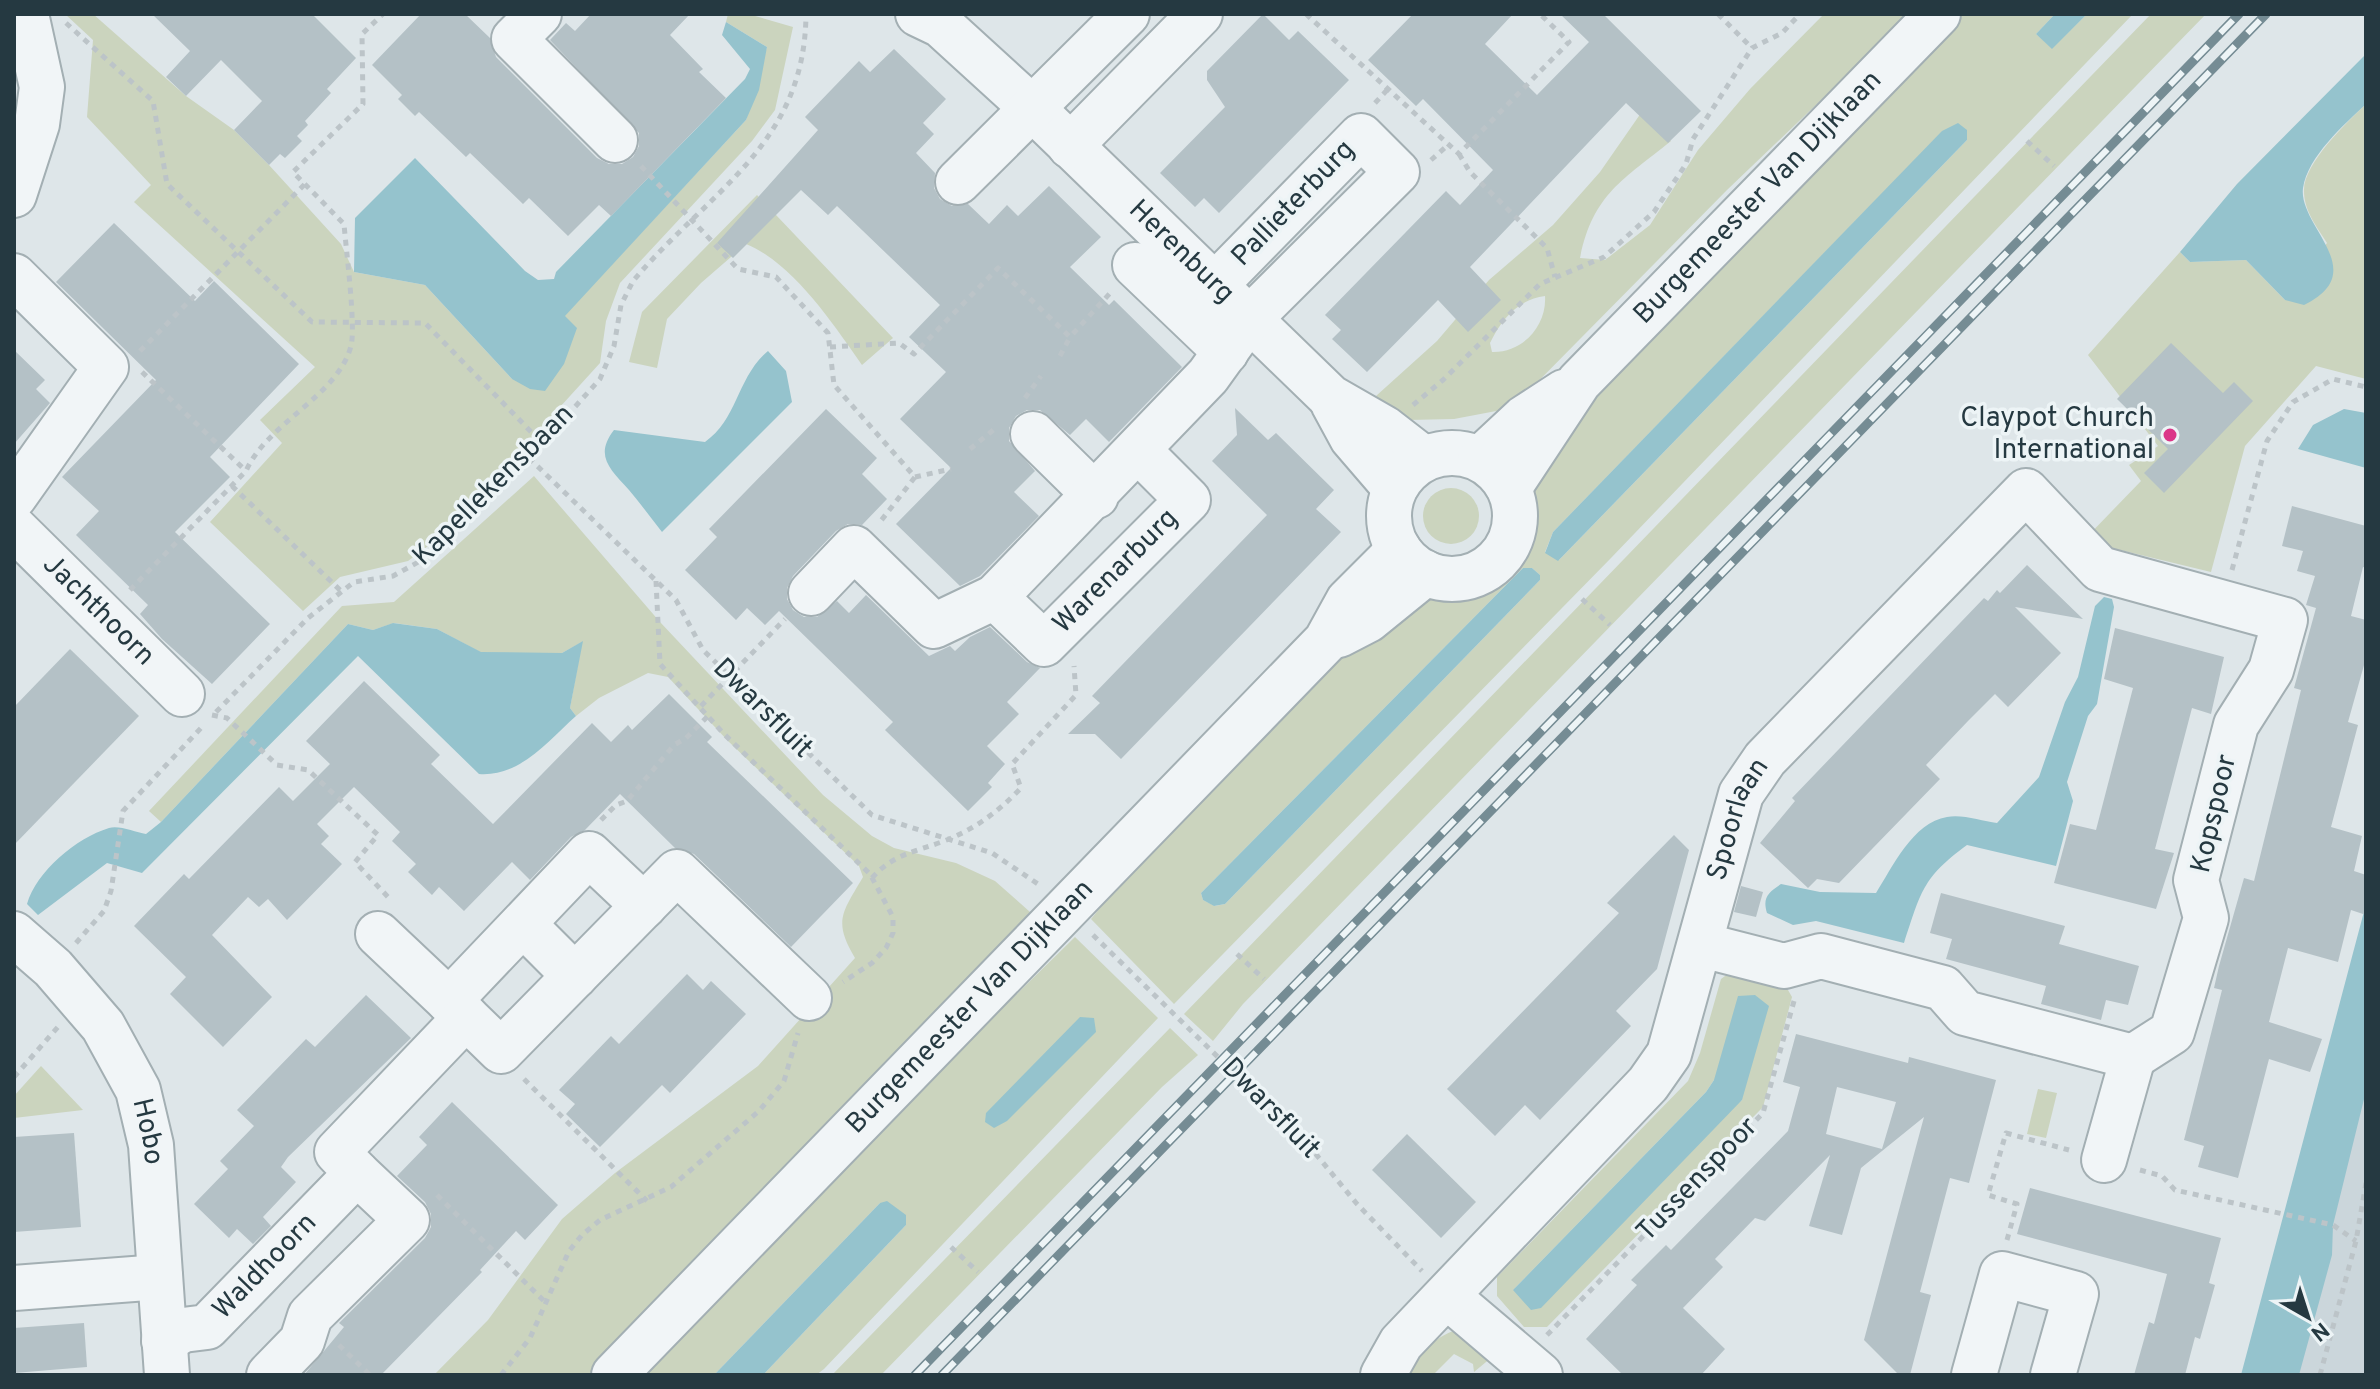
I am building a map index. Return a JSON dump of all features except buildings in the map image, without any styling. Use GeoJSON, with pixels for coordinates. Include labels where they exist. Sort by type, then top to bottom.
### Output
{"type":"FeatureCollection","features":[{"type":"Feature","properties":{"kind":"street"},"geometry":{"type":"LineString","coordinates":[[14,195],[37,124],[42,87],[26,14]]}},
{"type":"Feature","properties":{"kind":"street","name":"Herenburg"},"geometry":{"type":"LineString","coordinates":[[918,14],[941,25],[1032,108],[1214,286],[1238,336],[1330,397],[1384,428],[1410,473]]}},
{"type":"Feature","properties":{"kind":"street"},"geometry":{"type":"LineString","coordinates":[[958,182],[1127,14]]}},
{"type":"Feature","properties":{"kind":"street"},"geometry":{"type":"LineString","coordinates":[[1070,146],[1200,14]]}},
{"type":"Feature","properties":{"kind":"street","name":"Burgemeester Van Dijklaan"},"geometry":{"type":"LineString","coordinates":[[1495,474],[1524,418],[1579,382],[1938,14]]}},
{"type":"Feature","properties":{"kind":"street"},"geometry":{"type":"LineString","coordinates":[[513,22],[615,140]]}},
{"type":"Feature","properties":{"kind":"street","name":"Pallieterburg"},"geometry":{"type":"LineString","coordinates":[[1214,286],[1361,136],[1397,172],[1238,336]]}},
{"type":"Feature","properties":{"kind":"street"},"geometry":{"type":"LineString","coordinates":[[811,593],[854,548],[934,626],[995,597],[1096,496],[1208,376],[1238,336],[1135,265]]}},
{"type":"Feature","properties":{"kind":"street"},"geometry":{"type":"LineString","coordinates":[[14,276],[114,368],[14,497]]}},
{"type":"Feature","properties":{"kind":"street","name":"Herenburg"},"geometry":{"type":"LineString","coordinates":[[1330,397],[1352,438],[1410,473]]}},
{"type":"Feature","properties":{"kind":"street"},"geometry":{"type":"LineString","coordinates":[[1017,429],[1096,496]]}},
{"type":"Feature","properties":{"kind":"street","name":"Warenarburg"},"geometry":{"type":"LineString","coordinates":[[995,597],[1044,644],[1188,500],[1139,451]]}},
{"type":"Feature","properties":{"kind":"street"},"geometry":{"type":"LineString","coordinates":[[1458,453],[1495,474],[1515,515],[1509,542],[1492,564],[1467,577],[1454,579],[1412,561],[1393,538],[1389,512],[1410,473],[1458,453]]}},
{"type":"Feature","properties":{"kind":"street","name":"Spoorlaan"},"geometry":{"type":"LineString","coordinates":[[1383,1375],[1401,1343],[1648,1084],[1669,1054],[1702,945],[1741,794],[1765,759],[2026,491],[2100,569],[2224,602]]}},
{"type":"Feature","properties":{"kind":"street","name":"Jachthoorn"},"geometry":{"type":"LineString","coordinates":[[14,528],[197,705]]}},
{"type":"Feature","properties":{"kind":"street","name":"Burgemeester Van Dijklaan"},"geometry":{"type":"LineString","coordinates":[[614,1375],[1326,641],[1368,620],[1412,561]]}},
{"type":"Feature","properties":{"kind":"street","name":"Kopspoor"},"geometry":{"type":"LineString","coordinates":[[2133,1057],[2172,1032],[2206,918],[2196,880],[2236,725],[2271,670],[2285,620],[2224,602]]}},
{"type":"Feature","properties":{"kind":"street"},"geometry":{"type":"LineString","coordinates":[[269,1375],[302,1341],[310,1316],[407,1220],[337,1152],[457,1009],[523,924],[589,854],[644,906]]}},
{"type":"Feature","properties":{"kind":"street"},"geometry":{"type":"LineString","coordinates":[[378,934],[501,1051],[677,872],[809,998]]}},
{"type":"Feature","properties":{"kind":"street"},"geometry":{"type":"LineString","coordinates":[[523,924],[575,976]]}},
{"type":"Feature","properties":{"kind":"street","name":"Hobo"},"geometry":{"type":"LineString","coordinates":[[14,934],[53,968],[103,1026],[138,1090],[151,1145],[165,1358]]}},
{"type":"Feature","properties":{"kind":"street"},"geometry":{"type":"LineString","coordinates":[[1702,945],[1784,966],[1821,956],[1943,988],[1965,1013],[2133,1057],[2104,1160]]}},
{"type":"Feature","properties":{"kind":"street","name":"Waldhoorn"},"geometry":{"type":"LineString","coordinates":[[165,1358],[183,1330],[207,1327],[357,1173]]}},
{"type":"Feature","properties":{"kind":"street"},"geometry":{"type":"LineString","coordinates":[[1974,1375],[2002,1274],[2076,1294],[2053,1375]]}},
{"type":"Feature","properties":{"kind":"street"},"geometry":{"type":"LineString","coordinates":[[14,1288],[160,1277]]}},
{"type":"Feature","properties":{"kind":"street"},"geometry":{"type":"LineString","coordinates":[[1447,1296],[1532,1367]]}},
{"type":"Feature","properties":{"kind":"path"},"geometry":{"type":"LineString","coordinates":[[56,14],[153,101],[167,184],[236,254],[312,322],[425,323],[542,443]]}},
{"type":"Feature","properties":{"kind":"path"},"geometry":{"type":"LineString","coordinates":[[104,617],[246,471],[254,451],[333,377],[351,346],[344,224],[293,172],[363,104],[362,34],[383,14]]}},
{"type":"Feature","properties":{"kind":"path","name":"Kapellekensbaan"},"geometry":{"type":"LineString","coordinates":[[53,968],[96,922],[111,891],[123,816],[130,801],[197,705],[354,582],[408,570],[431,555],[529,458],[600,379],[614,346],[621,305],[633,281],[759,149],[785,115],[799,76],[806,14]]}},
{"type":"Feature","properties":{"kind":"path"},"geometry":{"type":"LineString","coordinates":[[1306,14],[1459,154],[1470,172],[1547,248],[1555,277]]}},
{"type":"Feature","properties":{"kind":"path"},"geometry":{"type":"LineString","coordinates":[[1459,154],[1569,42],[1540,14]]}},
{"type":"Feature","properties":{"kind":"path"},"geometry":{"type":"LineString","coordinates":[[1718,14],[1752,48]]}},
{"type":"Feature","properties":{"kind":"path"},"geometry":{"type":"LineString","coordinates":[[1384,428],[1443,380],[1540,284],[1604,257],[1654,212],[1686,164],[1693,139],[1752,48],[1782,33],[1800,14]]}},
{"type":"Feature","properties":{"kind":"path"},"geometry":{"type":"LineString","coordinates":[[2027,141],[2054,166]]}},
{"type":"Feature","properties":{"kind":"path"},"geometry":{"type":"LineString","coordinates":[[648,175],[685,209],[738,269],[776,277],[828,333],[834,385],[915,477]]}},
{"type":"Feature","properties":{"kind":"path"},"geometry":{"type":"LineString","coordinates":[[114,368],[236,254],[305,184]]}},
{"type":"Feature","properties":{"kind":"path"},"geometry":{"type":"LineString","coordinates":[[1060,356],[1070,337],[1135,265]]}},
{"type":"Feature","properties":{"kind":"path"},"geometry":{"type":"LineString","coordinates":[[830,347],[899,343],[914,354],[998,268],[1070,337]]}},
{"type":"Feature","properties":{"kind":"path"},"geometry":{"type":"LineString","coordinates":[[114,368],[145,373],[246,471]]}},
{"type":"Feature","properties":{"kind":"path"},"geometry":{"type":"LineString","coordinates":[[2224,602],[2267,441],[2293,402],[2333,379],[2366,387]]}},
{"type":"Feature","properties":{"kind":"path"},"geometry":{"type":"LineString","coordinates":[[970,449],[1017,429]]}},
{"type":"Feature","properties":{"kind":"path","name":"Dwarsfluit"},"geometry":{"type":"LineString","coordinates":[[529,458],[656,581],[684,612],[703,650],[872,815],[992,853],[1047,890]]}},
{"type":"Feature","properties":{"kind":"path"},"geometry":{"type":"LineString","coordinates":[[854,548],[882,520],[915,477],[951,469]]}},
{"type":"Feature","properties":{"kind":"path"},"geometry":{"type":"LineString","coordinates":[[232,486],[342,592]]}},
{"type":"Feature","properties":{"kind":"path"},"geometry":{"type":"LineString","coordinates":[[501,1375],[520,1355],[569,1251],[582,1235],[600,1220],[647,1201],[711,1155],[759,1111],[784,1081],[809,998],[847,980],[886,948],[893,933],[893,917],[872,878],[660,664],[656,581]]}},
{"type":"Feature","properties":{"kind":"path"},"geometry":{"type":"LineString","coordinates":[[701,706],[811,593]]}},
{"type":"Feature","properties":{"kind":"path"},"geometry":{"type":"LineString","coordinates":[[1582,599],[1610,625]]}},
{"type":"Feature","properties":{"kind":"path"},"geometry":{"type":"LineString","coordinates":[[872,878],[897,855],[947,840],[996,815],[1021,788],[1012,764],[1076,695],[1073,665],[1052,637]]}},
{"type":"Feature","properties":{"kind":"path"},"geometry":{"type":"LineString","coordinates":[[197,705],[227,718],[277,765],[308,770],[378,835],[355,862],[401,910],[378,934]]}},
{"type":"Feature","properties":{"kind":"path"},"geometry":{"type":"LineString","coordinates":[[589,854],[586,834],[616,805],[627,801],[674,745],[686,738],[709,715]]}},
{"type":"Feature","properties":{"kind":"path","name":"Dwarsfluit"},"geometry":{"type":"LineString","coordinates":[[1087,929],[1310,1147],[1357,1204],[1447,1296]]}},
{"type":"Feature","properties":{"kind":"path"},"geometry":{"type":"LineString","coordinates":[[1237,954],[1264,979]]}},
{"type":"Feature","properties":{"kind":"path","name":"Tussenspoor"},"geometry":{"type":"LineString","coordinates":[[1532,1367],[1763,1113],[1803,961]]}},
{"type":"Feature","properties":{"kind":"path"},"geometry":{"type":"LineString","coordinates":[[48,1015],[68,1038]]}},
{"type":"Feature","properties":{"kind":"path"},"geometry":{"type":"LineString","coordinates":[[14,1077],[59,1026]]}},
{"type":"Feature","properties":{"kind":"path"},"geometry":{"type":"LineString","coordinates":[[501,1051],[514,1070],[647,1201]]}},
{"type":"Feature","properties":{"kind":"path"},"geometry":{"type":"LineString","coordinates":[[2002,1274],[2004,1251],[2017,1204],[1988,1195],[2006,1133],[2162,1176],[2175,1190],[2333,1225],[2356,1241]]}},
{"type":"Feature","properties":{"kind":"path"},"geometry":{"type":"LineString","coordinates":[[398,1210],[424,1182],[546,1303]]}},
{"type":"Feature","properties":{"kind":"path"},"geometry":{"type":"LineString","coordinates":[[2320,1375],[2356,1241],[2366,1183]]}},
{"type":"Feature","properties":{"kind":"path"},"geometry":{"type":"LineString","coordinates":[[951,1247],[978,1272]]}},
{"type":"Feature","properties":{"kind":"shaded area"},"geometry":{"type":"Polygon","coordinates":[[[2366,947],[2366,1375],[2250,1375],[2366,947]]]}},
{"type":"Feature","properties":{"kind":"green space"},"geometry":{"type":"Polygon","coordinates":[[[65,14],[93,14],[186,96],[234,130],[341,244],[354,272],[425,285],[512,379],[564,316],[746,120],[767,47],[726,22],[728,14],[748,14],[793,27],[775,110],[752,141],[620,283],[606,321],[600,363],[491,483],[428,546],[408,561],[340,577],[303,611],[210,522],[282,443],[260,420],[315,367],[134,202],[151,185],[87,117],[93,40],[65,14]]]}},
{"type":"Feature","properties":{"kind":"green space"},"geometry":{"type":"Polygon","coordinates":[[[1824,14],[1911,14],[1727,190],[1512,408],[1454,419],[1408,420],[1376,396],[1437,341],[1489,280],[1553,225],[1600,172],[1641,113],[1671,141],[1612,190],[1593,218],[1580,258],[1605,260],[1650,225],[1698,150],[1750,89],[1824,14]],[[1545,296],[1518,306],[1490,343],[1492,352],[1514,348],[1523,342],[1537,327],[1545,307],[1545,296]]]}},
{"type":"Feature","properties":{"kind":"green space"},"geometry":{"type":"Polygon","coordinates":[[[1962,14],[2055,14],[2036,34],[2052,48],[2087,14],[2133,14],[1611,558],[1174,1004],[1091,919],[1131,870],[1321,675],[1398,611],[1433,594],[1481,587],[1509,566],[1525,539],[1530,493],[1606,381],[1962,14]],[[1967,130],[1942,132],[1553,532],[1545,552],[1559,560],[1967,140],[1967,130]],[[1523,568],[1201,893],[1203,900],[1215,906],[1225,904],[1540,580],[1540,575],[1532,568],[1523,568]]]}},
{"type":"Feature","properties":{"kind":"green space"},"geometry":{"type":"Polygon","coordinates":[[[2151,14],[2206,14],[1243,1004],[1213,1041],[1184,1014],[2151,14]]]}},
{"type":"Feature","properties":{"kind":"green space"},"geometry":{"type":"Polygon","coordinates":[[[2366,104],[2366,379],[2316,366],[2245,446],[2211,572],[2083,541],[2141,481],[2129,465],[2158,446],[2088,355],[2180,252],[2190,262],[2246,260],[2285,300],[2327,243],[2306,205],[2306,180],[2318,156],[2366,104]]]}},
{"type":"Feature","properties":{"kind":"green space"},"geometry":{"type":"Polygon","coordinates":[[[757,195],[893,338],[862,365],[796,280],[780,265],[746,244],[701,283],[667,319],[657,368],[629,362],[642,312],[757,195]]]}},
{"type":"Feature","properties":{"kind":"green space"},"geometry":{"type":"Polygon","coordinates":[[[534,476],[660,622],[823,795],[872,836],[894,848],[956,863],[995,881],[1030,912],[588,1375],[434,1375],[488,1320],[562,1219],[615,1173],[758,1066],[855,958],[842,926],[845,909],[863,877],[859,866],[728,741],[668,677],[648,673],[599,698],[576,716],[570,708],[582,642],[562,653],[480,652],[437,629],[394,623],[373,630],[348,624],[161,822],[149,811],[342,606],[394,602],[534,476]]]}},
{"type":"Feature","properties":{"kind":"green space"},"geometry":{"type":"Polygon","coordinates":[[[1451,488],[1471,496],[1479,516],[1471,536],[1451,544],[1431,536],[1423,516],[1431,496],[1451,488]]]}},
{"type":"Feature","properties":{"kind":"green space"},"geometry":{"type":"Polygon","coordinates":[[[1075,937],[1158,1018],[824,1369],[816,1375],[763,1375],[906,1225],[880,1203],[714,1375],[639,1375],[847,1160],[1075,937]]]}},
{"type":"Feature","properties":{"kind":"green space"},"geometry":{"type":"Polygon","coordinates":[[[1729,973],[1788,990],[1792,997],[1763,1107],[1547,1327],[1524,1327],[1497,1296],[1497,1277],[1688,1081],[1700,1053],[1721,979],[1729,973]],[[1714,1080],[1706,1092],[1513,1290],[1742,1100],[1714,1080]]]}},
{"type":"Feature","properties":{"kind":"green space"},"geometry":{"type":"Polygon","coordinates":[[[1170,1028],[1198,1055],[1162,1087],[881,1375],[832,1375],[1170,1028]]]}},
{"type":"Feature","properties":{"kind":"green space"},"geometry":{"type":"Polygon","coordinates":[[[41,1066],[83,1110],[14,1118],[14,1096],[41,1066]]]}},
{"type":"Feature","properties":{"kind":"green space"},"geometry":{"type":"Polygon","coordinates":[[[2038,1089],[2057,1093],[2046,1138],[2027,1134],[2038,1089]]]}},
{"type":"Feature","properties":{"kind":"green space"},"geometry":{"type":"Polygon","coordinates":[[[1456,1330],[1492,1357],[1474,1372],[1473,1364],[1454,1354],[1433,1375],[1408,1375],[1428,1347],[1456,1330]]]}},
{"type":"Feature","properties":{"kind":"water"},"geometry":{"type":"Polygon","coordinates":[[[2055,14],[2087,14],[2052,49],[2036,34],[2055,14]]]}},
{"type":"Feature","properties":{"kind":"water"},"geometry":{"type":"Polygon","coordinates":[[[726,22],[767,47],[759,90],[746,120],[565,316],[577,328],[564,364],[545,391],[530,389],[512,379],[425,285],[354,272],[355,218],[415,158],[525,271],[538,280],[554,279],[556,272],[745,79],[750,69],[722,35],[726,22]]]}},
{"type":"Feature","properties":{"kind":"water"},"geometry":{"type":"Polygon","coordinates":[[[2366,54],[2366,104],[2319,153],[2303,188],[2304,203],[2333,263],[2332,278],[2324,292],[2304,305],[2285,300],[2246,260],[2190,262],[2180,252],[2237,184],[2366,54]]]}},
{"type":"Feature","properties":{"kind":"water"},"geometry":{"type":"Polygon","coordinates":[[[1958,123],[1967,130],[1967,140],[1558,561],[1545,553],[1553,532],[1942,131],[1958,123]]]}},
{"type":"Feature","properties":{"kind":"water"},"geometry":{"type":"Polygon","coordinates":[[[768,351],[786,371],[792,402],[662,532],[611,469],[605,455],[608,439],[614,430],[705,442],[724,422],[750,373],[768,351]]]}},
{"type":"Feature","properties":{"kind":"water"},"geometry":{"type":"Polygon","coordinates":[[[2344,409],[2366,413],[2366,468],[2298,449],[2313,425],[2344,409]]]}},
{"type":"Feature","properties":{"kind":"water"},"geometry":{"type":"Polygon","coordinates":[[[1523,568],[1532,568],[1540,575],[1540,580],[1225,904],[1214,906],[1203,900],[1201,893],[1523,568]]]}},
{"type":"Feature","properties":{"kind":"water"},"geometry":{"type":"Polygon","coordinates":[[[2104,597],[2112,599],[2114,607],[2097,704],[2088,716],[2067,782],[2073,801],[2056,866],[1967,845],[1941,867],[1925,887],[1904,943],[1816,921],[1793,925],[1767,913],[1765,903],[1768,896],[1781,884],[1820,892],[1876,893],[1914,837],[1935,821],[1959,816],[1997,823],[2039,777],[2065,702],[2078,677],[2095,606],[2104,597]]]}},
{"type":"Feature","properties":{"kind":"water"},"geometry":{"type":"Polygon","coordinates":[[[393,623],[437,629],[481,652],[562,653],[583,641],[570,708],[576,716],[520,764],[508,770],[479,774],[358,656],[142,873],[107,863],[38,915],[27,904],[48,869],[84,840],[113,827],[146,834],[161,822],[348,624],[373,630],[393,623]]]}},
{"type":"Feature","properties":{"kind":"water"},"geometry":{"type":"Polygon","coordinates":[[[2366,904],[2366,1091],[2333,1225],[2332,1255],[2299,1375],[2241,1375],[2366,904]]]}},
{"type":"Feature","properties":{"kind":"water"},"geometry":{"type":"Polygon","coordinates":[[[1755,995],[1769,1006],[1742,1100],[1541,1308],[1531,1310],[1513,1290],[1706,1092],[1714,1080],[1738,996],[1755,995]]]}},
{"type":"Feature","properties":{"kind":"water"},"geometry":{"type":"Polygon","coordinates":[[[1080,1017],[1094,1018],[1096,1032],[1007,1121],[994,1128],[985,1122],[986,1113],[1080,1017]]]}},
{"type":"Feature","properties":{"kind":"water"},"geometry":{"type":"Polygon","coordinates":[[[887,1201],[906,1215],[906,1225],[763,1375],[714,1375],[880,1203],[887,1201]]]}},
{"type":"Feature","properties":{"kind":"railway"},"geometry":{"type":"LineString","coordinates":[[915,1375],[2239,14]]}},
{"type":"Feature","properties":{"kind":"railway"},"geometry":{"type":"LineString","coordinates":[[942,1375],[2266,14]]}},
{"type":"Feature","properties":{"kind":"place","name":"Claypot Church International"},"geometry":{"type":"Point","coordinates":[2170,435]}}]}
